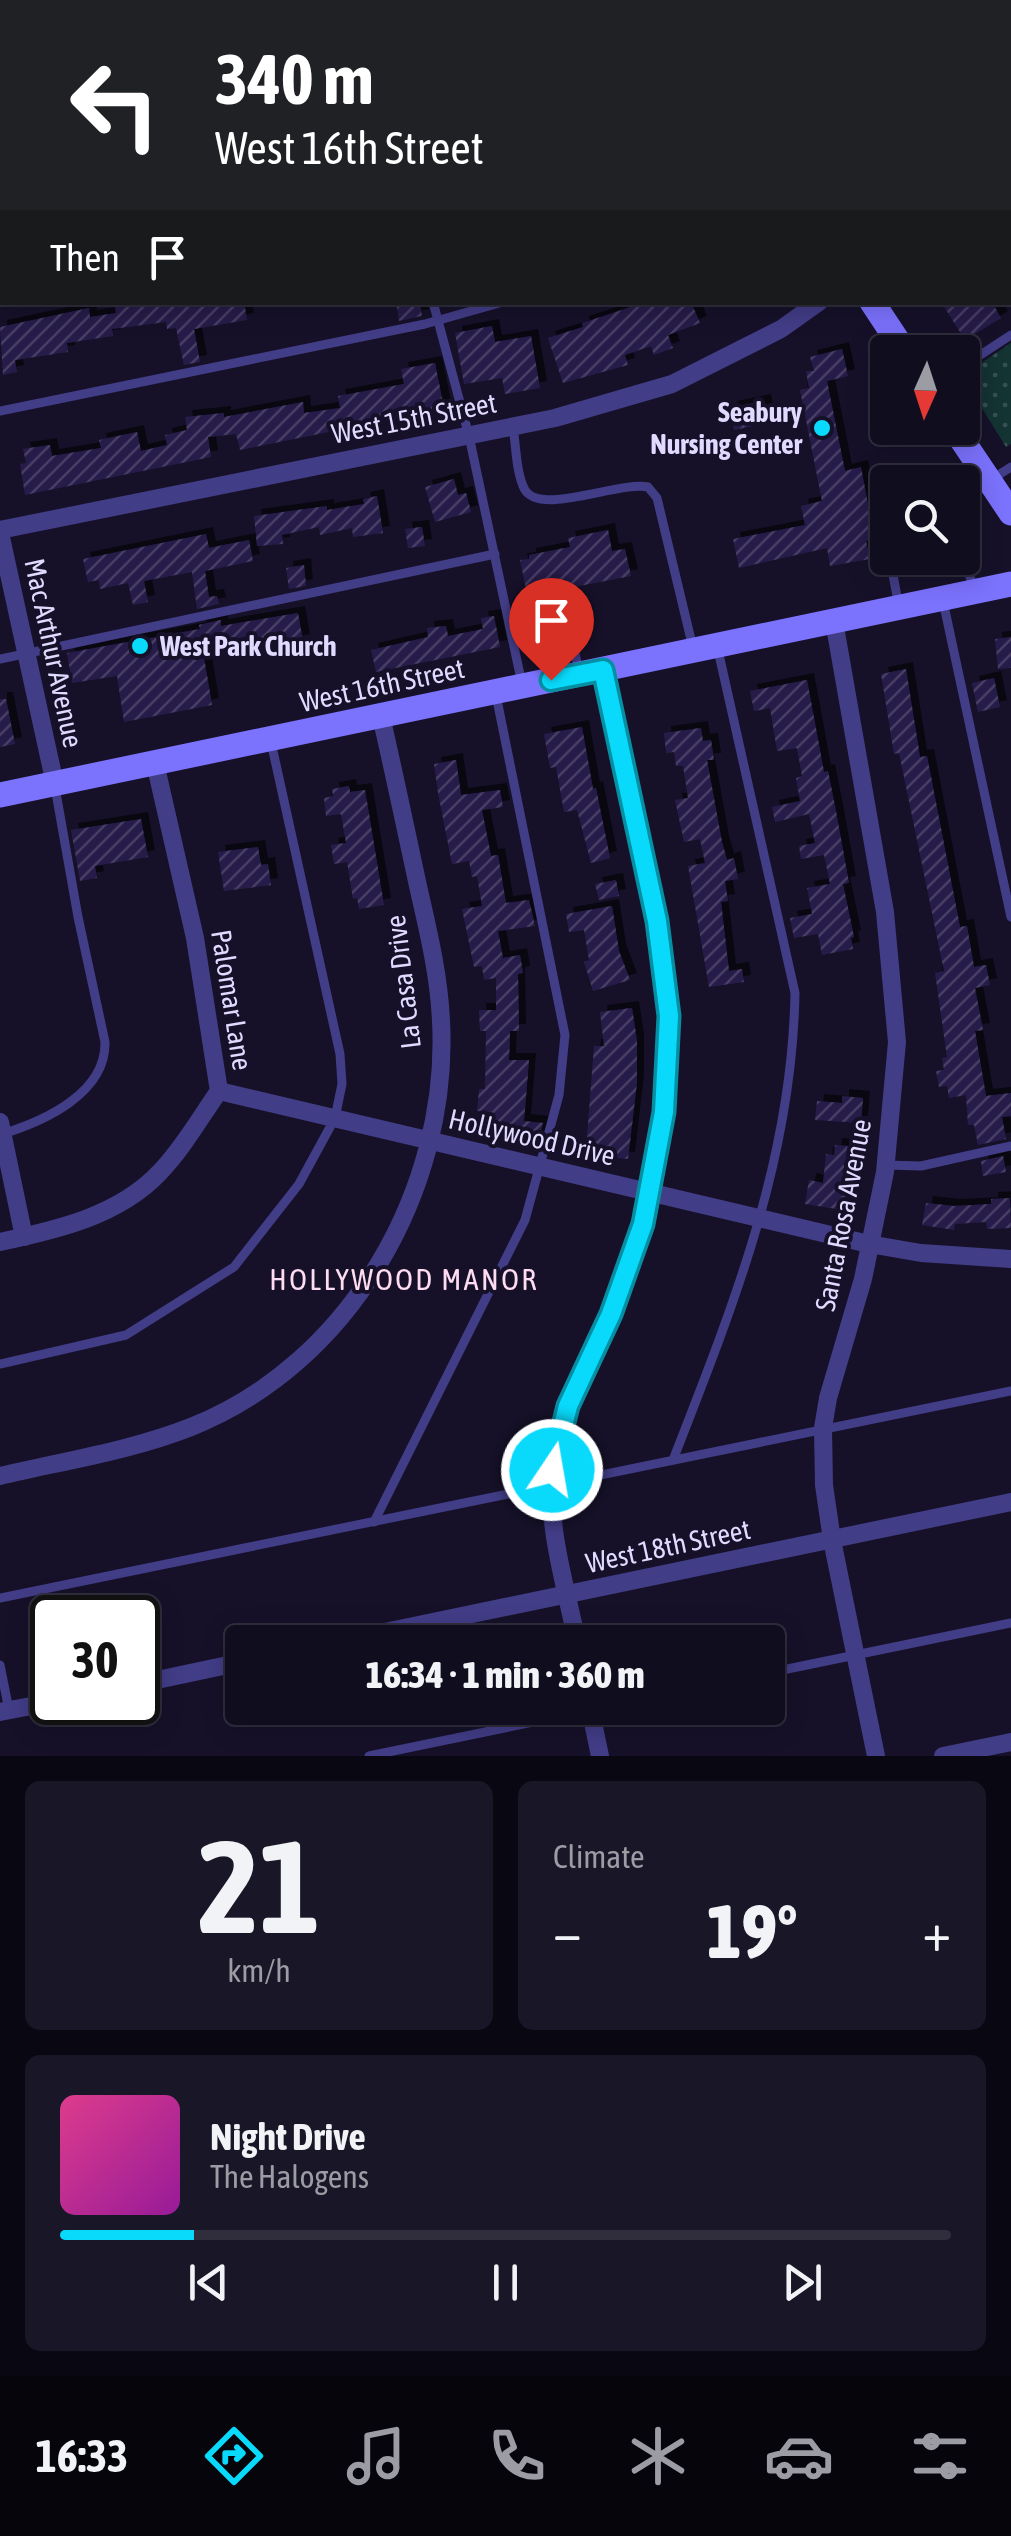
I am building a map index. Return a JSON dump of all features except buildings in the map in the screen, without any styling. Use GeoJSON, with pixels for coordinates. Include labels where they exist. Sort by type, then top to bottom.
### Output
{"type":"FeatureCollection","features":[{"type":"Feature","properties":{"kind":"main road"},"geometry":{"type":"LineString","coordinates":[[874,305],[894,335]]}},
{"type":"Feature","properties":{"kind":"main road"},"geometry":{"type":"LineString","coordinates":[[971,445],[1000,474],[1011,513]]}},
{"type":"Feature","properties":{"kind":"main road","name":"West 16th Street"},"geometry":{"type":"LineString","coordinates":[[0,796],[1011,584]]}},
{"type":"Feature","properties":{"kind":"street","name":"West 15th Street"},"geometry":{"type":"LineString","coordinates":[[0,531],[555,418],[672,384],[781,330],[815,305]]}},
{"type":"Feature","properties":{"kind":"street","name":"Mac Arthur Avenue"},"geometry":{"type":"LineString","coordinates":[[0,531],[55,784]]}},
{"type":"Feature","properties":{"kind":"street","name":"Santa Rosa Avenue"},"geometry":{"type":"LineString","coordinates":[[834,622],[885,912],[896,1042],[886,1165],[863,1279],[823,1428],[824,1485],[832,1540],[876,1756]]}},
{"type":"Feature","properties":{"kind":"street"},"geometry":{"type":"LineString","coordinates":[[574,1625],[560,1566],[552,1486],[560,1427],[611,1314],[651,1193],[664,1112],[669,1016],[657,921],[591,672]]}},
{"type":"Feature","properties":{"kind":"street","name":"La Casa Drive"},"geometry":{"type":"LineString","coordinates":[[0,1476],[126,1448],[192,1427],[254,1395],[308,1353],[354,1302],[392,1244],[418,1180],[428,1140],[438,1092],[441,1022],[432,952],[382,716]]}},
{"type":"Feature","properties":{"kind":"street","name":"Palomar Lane"},"geometry":{"type":"LineString","coordinates":[[0,1242],[93,1216],[142,1190],[168,1162],[219,1091],[196,938],[155,763]]}},
{"type":"Feature","properties":{"kind":"street","name":"Hollywood Drive"},"geometry":{"type":"LineString","coordinates":[[219,1091],[869,1244],[921,1254],[1011,1259]]}},
{"type":"Feature","properties":{"kind":"street"},"geometry":{"type":"LineString","coordinates":[[1,1128],[24,1236]]}},
{"type":"Feature","properties":{"kind":"street","name":"West 18th Street"},"geometry":{"type":"LineString","coordinates":[[421,1625],[1011,1502]]}},
{"type":"Feature","properties":{"kind":"street"},"geometry":{"type":"LineString","coordinates":[[160,1679],[225,1666]]}},
{"type":"Feature","properties":{"kind":"street"},"geometry":{"type":"LineString","coordinates":[[5,1712],[30,1707]]}},
{"type":"Feature","properties":{"kind":"street"},"geometry":{"type":"LineString","coordinates":[[596,1725],[600,1756]]}},
{"type":"Feature","properties":{"kind":"street"},"geometry":{"type":"LineString","coordinates":[[943,1756],[1000,1748]]}},
{"type":"Feature","properties":{"kind":"lane"},"geometry":{"type":"LineString","coordinates":[[434,305],[469,436],[523,686]]}},
{"type":"Feature","properties":{"kind":"lane"},"geometry":{"type":"LineString","coordinates":[[0,411],[438,321],[493,305]]}},
{"type":"Feature","properties":{"kind":"lane"},"geometry":{"type":"LineString","coordinates":[[980,355],[1011,335]]}},
{"type":"Feature","properties":{"kind":"lane"},"geometry":{"type":"LineString","coordinates":[[513,426],[524,488],[534,498],[548,502],[633,484],[648,487],[657,498],[705,648],[794,993],[794,1033],[786,1098],[762,1219],[732,1309],[673,1460]]}},
{"type":"Feature","properties":{"kind":"lane"},"geometry":{"type":"LineString","coordinates":[[0,659],[495,554]]}},
{"type":"Feature","properties":{"kind":"lane"},"geometry":{"type":"LineString","coordinates":[[893,575],[899,608]]}},
{"type":"Feature","properties":{"kind":"lane"},"geometry":{"type":"LineString","coordinates":[[969,575],[975,592]]}},
{"type":"Feature","properties":{"kind":"lane"},"geometry":{"type":"LineString","coordinates":[[561,590],[591,672]]}},
{"type":"Feature","properties":{"kind":"lane"},"geometry":{"type":"LineString","coordinates":[[942,599],[1011,917]]}},
{"type":"Feature","properties":{"kind":"lane"},"geometry":{"type":"LineString","coordinates":[[374,1522],[525,1220],[560,1096],[566,1034],[496,692]]}},
{"type":"Feature","properties":{"kind":"lane"},"geometry":{"type":"LineString","coordinates":[[0,1364],[126,1334],[234,1266],[299,1184],[335,1118],[342,1084],[340,1054],[270,739]]}},
{"type":"Feature","properties":{"kind":"lane"},"geometry":{"type":"LineString","coordinates":[[1,1128],[56,1114],[106,1061],[55,784]]}},
{"type":"Feature","properties":{"kind":"lane"},"geometry":{"type":"LineString","coordinates":[[886,1165],[921,1166],[1011,1146]]}},
{"type":"Feature","properties":{"kind":"lane"},"geometry":{"type":"LineString","coordinates":[[0,1598],[1011,1391]]}},
{"type":"Feature","properties":{"kind":"lane"},"geometry":{"type":"LineString","coordinates":[[785,1669],[1011,1623]]}},
{"type":"Feature","properties":{"kind":"lane"},"geometry":{"type":"LineString","coordinates":[[0,1665],[5,1712]]}},
{"type":"Feature","properties":{"kind":"lane"},"geometry":{"type":"LineString","coordinates":[[369,1756],[514,1725]]}},
{"type":"Feature","properties":{"kind":"green space"},"geometry":{"type":"Polygon","coordinates":[[[1011,343],[1011,444],[1006,447],[980,405],[980,364],[1011,343]]]}},
{"type":"Feature","properties":{"kind":"place","name":"Seabury Nursing Center"},"geometry":{"type":"Point","coordinates":[822,428]}},
{"type":"Feature","properties":{"kind":"place","name":"West Park Church"},"geometry":{"type":"Point","coordinates":[140,646]}},
{"type":"Feature","properties":{"kind":"district","name":"HOLLYWOOD MANOR"},"geometry":{"type":"Point","coordinates":[404,1279]}},
{"type":"Feature","properties":{"kind":"route"},"geometry":{"type":"LineString","coordinates":[[551,680],[603,670],[657,921],[669,1016],[664,1112],[651,1193],[611,1314],[560,1427],[552,1470]]}}]}
